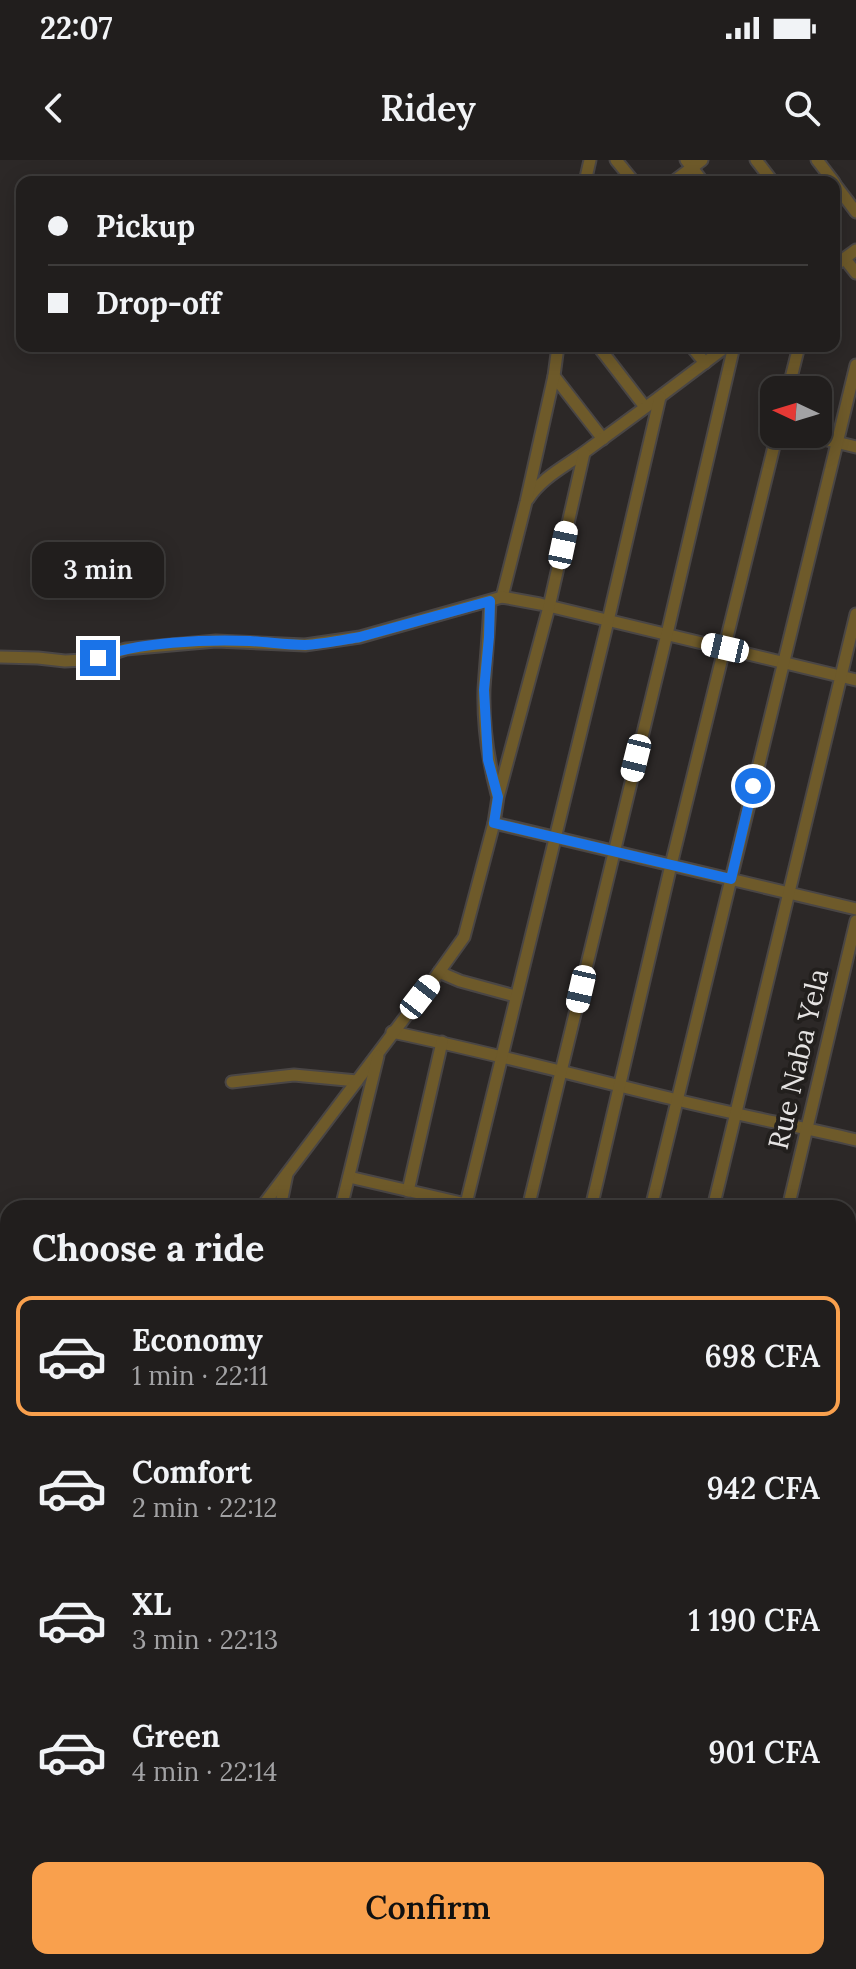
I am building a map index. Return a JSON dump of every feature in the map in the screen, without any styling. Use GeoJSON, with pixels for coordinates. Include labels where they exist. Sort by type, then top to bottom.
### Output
{"type":"FeatureCollection","features":[{"type":"Feature","properties":{"kind":"street"},"geometry":{"type":"LineString","coordinates":[[616,160],[629,176]]}},
{"type":"Feature","properties":{"kind":"street"},"geometry":{"type":"LineString","coordinates":[[756,160],[768,176]]}},
{"type":"Feature","properties":{"kind":"street"},"geometry":{"type":"LineString","coordinates":[[817,160],[829,176]]}},
{"type":"Feature","properties":{"kind":"street"},"geometry":{"type":"LineString","coordinates":[[840,190],[856,212]]}},
{"type":"Feature","properties":{"kind":"street"},"geometry":{"type":"LineString","coordinates":[[498,797],[488,760],[484,690],[489,637],[496,599],[526,502],[557,352]]}},
{"type":"Feature","properties":{"kind":"street"},"geometry":{"type":"LineString","coordinates":[[603,352],[645,407]]}},
{"type":"Feature","properties":{"kind":"street"},"geometry":{"type":"LineString","coordinates":[[696,352],[705,363]]}},
{"type":"Feature","properties":{"kind":"street"},"geometry":{"type":"LineString","coordinates":[[526,502],[535,488],[719,352]]}},
{"type":"Feature","properties":{"kind":"street"},"geometry":{"type":"LineString","coordinates":[[530,1200],[733,352]]}},
{"type":"Feature","properties":{"kind":"street"},"geometry":{"type":"LineString","coordinates":[[792,376],[798,352]]}},
{"type":"Feature","properties":{"kind":"street"},"geometry":{"type":"LineString","coordinates":[[653,1200],[856,365]]}},
{"type":"Feature","properties":{"kind":"street"},"geometry":{"type":"LineString","coordinates":[[554,376],[603,439]]}},
{"type":"Feature","properties":{"kind":"street"},"geometry":{"type":"LineString","coordinates":[[466,1200],[660,397]]}},
{"type":"Feature","properties":{"kind":"street"},"geometry":{"type":"LineString","coordinates":[[832,441],[856,447]]}},
{"type":"Feature","properties":{"kind":"street"},"geometry":{"type":"LineString","coordinates":[[593,1200],[774,448]]}},
{"type":"Feature","properties":{"kind":"street"},"geometry":{"type":"LineString","coordinates":[[267,1200],[464,937],[549,607],[584,453]]}},
{"type":"Feature","properties":{"kind":"street"},"geometry":{"type":"LineString","coordinates":[[0,657],[84,660],[126,649],[216,641],[305,645],[360,637],[496,599],[549,607],[856,680]]}},
{"type":"Feature","properties":{"kind":"street"},"geometry":{"type":"LineString","coordinates":[[715,1200],[856,614]]}},
{"type":"Feature","properties":{"kind":"street"},"geometry":{"type":"LineString","coordinates":[[494,823],[856,909]]}},
{"type":"Feature","properties":{"kind":"street","name":"Rue Naba Yela"},"geometry":{"type":"LineString","coordinates":[[790,1200],[856,921]]}},
{"type":"Feature","properties":{"kind":"street"},"geometry":{"type":"LineString","coordinates":[[439,972],[515,996]]}},
{"type":"Feature","properties":{"kind":"street"},"geometry":{"type":"LineString","coordinates":[[392,1032],[856,1140]]}},
{"type":"Feature","properties":{"kind":"street"},"geometry":{"type":"LineString","coordinates":[[408,1191],[442,1042]]}},
{"type":"Feature","properties":{"kind":"street"},"geometry":{"type":"LineString","coordinates":[[343,1200],[379,1051]]}},
{"type":"Feature","properties":{"kind":"street"},"geometry":{"type":"LineString","coordinates":[[232,1082],[288,1075],[357,1081]]}},
{"type":"Feature","properties":{"kind":"street"},"geometry":{"type":"LineString","coordinates":[[282,1200],[288,1169]]}},
{"type":"Feature","properties":{"kind":"street"},"geometry":{"type":"LineString","coordinates":[[349,1177],[442,1200]]}},
{"type":"Feature","properties":{"kind":"route"},"geometry":{"type":"LineString","coordinates":[[98,658],[126,649],[185,643],[252,641],[305,645],[340,640],[490,601],[484,690],[488,760],[498,797],[494,823],[731,879],[753,786]]}}]}
